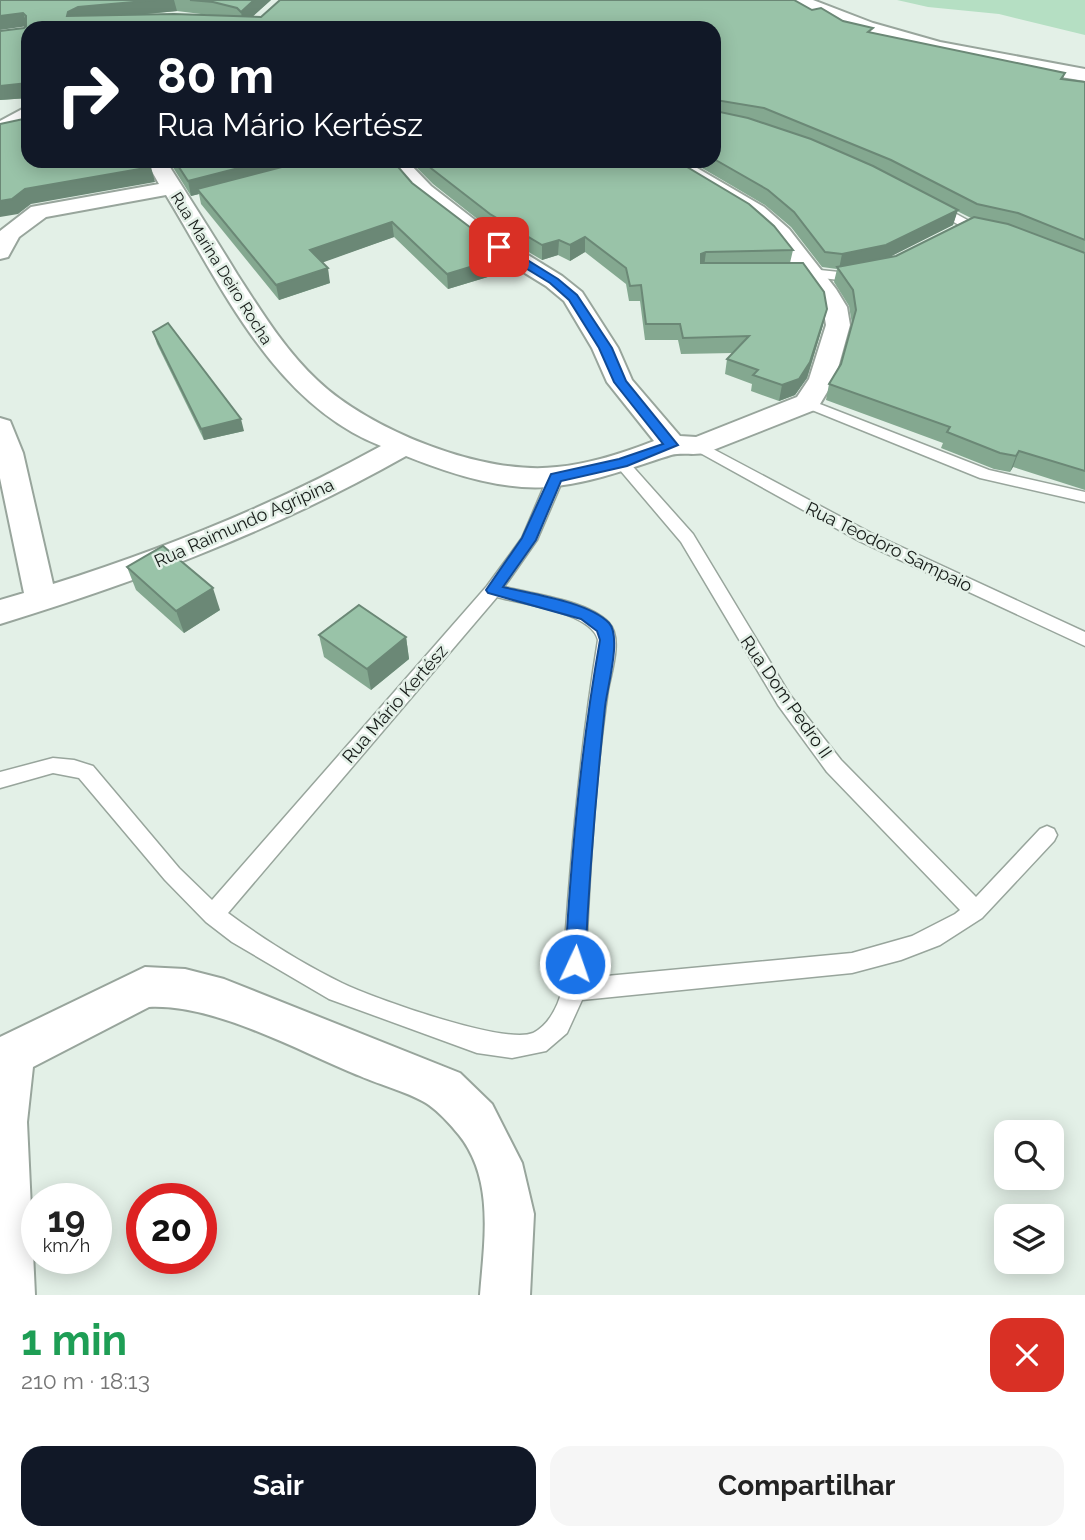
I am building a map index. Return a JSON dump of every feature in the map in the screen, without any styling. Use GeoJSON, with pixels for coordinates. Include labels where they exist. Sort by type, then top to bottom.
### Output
{"type":"FeatureCollection","features":[{"type":"Feature","properties":{"kind":"street"},"geometry":{"type":"LineString","coordinates":[[796,0],[839,20],[896,38],[992,59],[1085,75]]}},
{"type":"Feature","properties":{"kind":"street"},"geometry":{"type":"LineString","coordinates":[[0,105],[21,105]]}},
{"type":"Feature","properties":{"kind":"street"},"geometry":{"type":"LineString","coordinates":[[0,130],[21,116]]}},
{"type":"Feature","properties":{"kind":"street","name":"Rua Marina Deiro Rocha"},"geometry":{"type":"LineString","coordinates":[[161,168],[182,197],[264,336],[285,363],[308,387],[342,412],[403,446],[480,471],[518,477],[556,477],[622,463],[671,445],[698,446],[807,403]]}},
{"type":"Feature","properties":{"kind":"street"},"geometry":{"type":"LineString","coordinates":[[402,168],[423,191],[481,236],[554,281],[573,298],[606,348],[620,382],[671,445]]}},
{"type":"Feature","properties":{"kind":"street"},"geometry":{"type":"LineString","coordinates":[[682,168],[756,212],[781,234],[835,307],[838,325],[822,379],[807,403]]}},
{"type":"Feature","properties":{"kind":"street"},"geometry":{"type":"LineString","coordinates":[[0,253],[10,233],[39,212],[182,197]]}},
{"type":"Feature","properties":{"kind":"street"},"geometry":{"type":"LineString","coordinates":[[0,427],[9,453],[41,600]]}},
{"type":"Feature","properties":{"kind":"street","name":"Rua Raimundo Agripina"},"geometry":{"type":"LineString","coordinates":[[0,612],[100,582],[210,542],[313,495],[403,446]]}},
{"type":"Feature","properties":{"kind":"street"},"geometry":{"type":"LineString","coordinates":[[10,1295],[2,1124],[6,1044],[145,987],[166,985],[224,999],[444,1089],[476,1120],[499,1163],[510,1214],[505,1295]]}},
{"type":"Feature","properties":{"kind":"lane"},"geometry":{"type":"LineString","coordinates":[[928,202],[962,228],[1001,232]]}},
{"type":"Feature","properties":{"kind":"lane"},"geometry":{"type":"LineString","coordinates":[[784,272],[839,276],[874,269]]}},
{"type":"Feature","properties":{"kind":"lane"},"geometry":{"type":"LineString","coordinates":[[807,403],[976,471],[1085,497]]}},
{"type":"Feature","properties":{"kind":"lane","name":"Rua Teodoro Sampaio"},"geometry":{"type":"LineString","coordinates":[[698,446],[865,537],[1085,639]]}},
{"type":"Feature","properties":{"kind":"lane","name":"Rua Dom Pedro II"},"geometry":{"type":"LineString","coordinates":[[622,463],[687,538],[745,639],[784,700],[826,755],[975,911]]}},
{"type":"Feature","properties":{"kind":"lane","name":"Rua Mário Kertész"},"geometry":{"type":"LineString","coordinates":[[213,915],[493,590],[529,540],[556,477]]}},
{"type":"Feature","properties":{"kind":"lane"},"geometry":{"type":"LineString","coordinates":[[0,780],[58,763],[86,772],[173,874],[213,915],[240,935],[337,992],[477,1042],[512,1047],[538,1043],[559,1025],[569,1008],[573,990],[579,885],[597,704],[607,640],[604,628],[586,614],[493,590]]}},
{"type":"Feature","properties":{"kind":"lane"},"geometry":{"type":"LineString","coordinates":[[573,990],[863,961],[895,954],[975,911],[1047,835]]}},
{"type":"Feature","properties":{"kind":"green space"},"geometry":{"type":"Polygon","coordinates":[[[897,0],[1085,0],[1085,35],[999,14],[928,7],[897,0]]]}},
{"type":"Feature","properties":{"kind":"building"},"geometry":{"type":"Polygon","coordinates":[[[0,0],[156,0],[78,7],[68,12],[67,16],[174,14],[261,17],[280,0],[794,0],[812,10],[821,8],[843,21],[873,28],[868,32],[1065,73],[1061,79],[1085,82],[1085,240],[1018,213],[977,204],[891,160],[764,108],[721,101],[721,21],[26,21],[23,13],[0,16],[0,0]]]}},
{"type":"Feature","properties":{"kind":"building"},"geometry":{"type":"Polygon","coordinates":[[[190,0],[254,0],[241,12],[237,8],[213,2],[190,0]]]}},
{"type":"Feature","properties":{"kind":"building"},"geometry":{"type":"Polygon","coordinates":[[[21,28],[21,84],[0,86],[0,31],[21,28]]]}},
{"type":"Feature","properties":{"kind":"building"},"geometry":{"type":"Polygon","coordinates":[[[721,112],[748,118],[811,139],[873,166],[958,210],[886,245],[842,254],[825,252],[794,212],[768,190],[721,163],[721,112]]]}},
{"type":"Feature","properties":{"kind":"building"},"geometry":{"type":"Polygon","coordinates":[[[21,120],[21,168],[145,168],[25,189],[12,199],[0,201],[0,124],[21,120]]]}},
{"type":"Feature","properties":{"kind":"building"},"geometry":{"type":"Polygon","coordinates":[[[180,168],[239,168],[188,181],[180,168]]]}},
{"type":"Feature","properties":{"kind":"building"},"geometry":{"type":"Polygon","coordinates":[[[278,168],[399,168],[412,183],[471,228],[513,254],[447,274],[392,222],[310,250],[328,268],[276,285],[197,189],[278,168]]]}},
{"type":"Feature","properties":{"kind":"building"},"geometry":{"type":"Polygon","coordinates":[[[689,168],[749,204],[774,226],[793,250],[706,252],[701,254],[701,263],[803,263],[824,292],[827,309],[810,362],[799,379],[782,385],[753,375],[758,370],[727,359],[749,336],[683,338],[680,324],[646,324],[641,285],[630,286],[626,268],[585,237],[570,245],[559,240],[542,245],[490,214],[432,169],[689,168]]]}},
{"type":"Feature","properties":{"kind":"building"},"geometry":{"type":"Polygon","coordinates":[[[974,217],[1008,224],[1085,253],[1085,471],[1019,451],[1016,456],[1000,453],[947,432],[950,427],[829,384],[841,364],[856,310],[853,290],[837,267],[896,256],[974,217]]]}},
{"type":"Feature","properties":{"kind":"building"},"geometry":{"type":"Polygon","coordinates":[[[168,323],[241,419],[201,429],[153,332],[168,323]]]}},
{"type":"Feature","properties":{"kind":"building"},"geometry":{"type":"Polygon","coordinates":[[[163,546],[213,588],[176,611],[127,567],[163,546]]]}},
{"type":"Feature","properties":{"kind":"building"},"geometry":{"type":"Polygon","coordinates":[[[359,605],[406,637],[367,669],[319,635],[359,605]]]}},
{"type":"Feature","properties":{"kind":"route"},"geometry":{"type":"LineString","coordinates":[[499,247],[554,281],[573,298],[606,348],[620,382],[671,445],[622,463],[556,477],[529,540],[493,590],[586,614],[604,628],[607,640],[597,704],[579,885],[575,964]]}}]}
